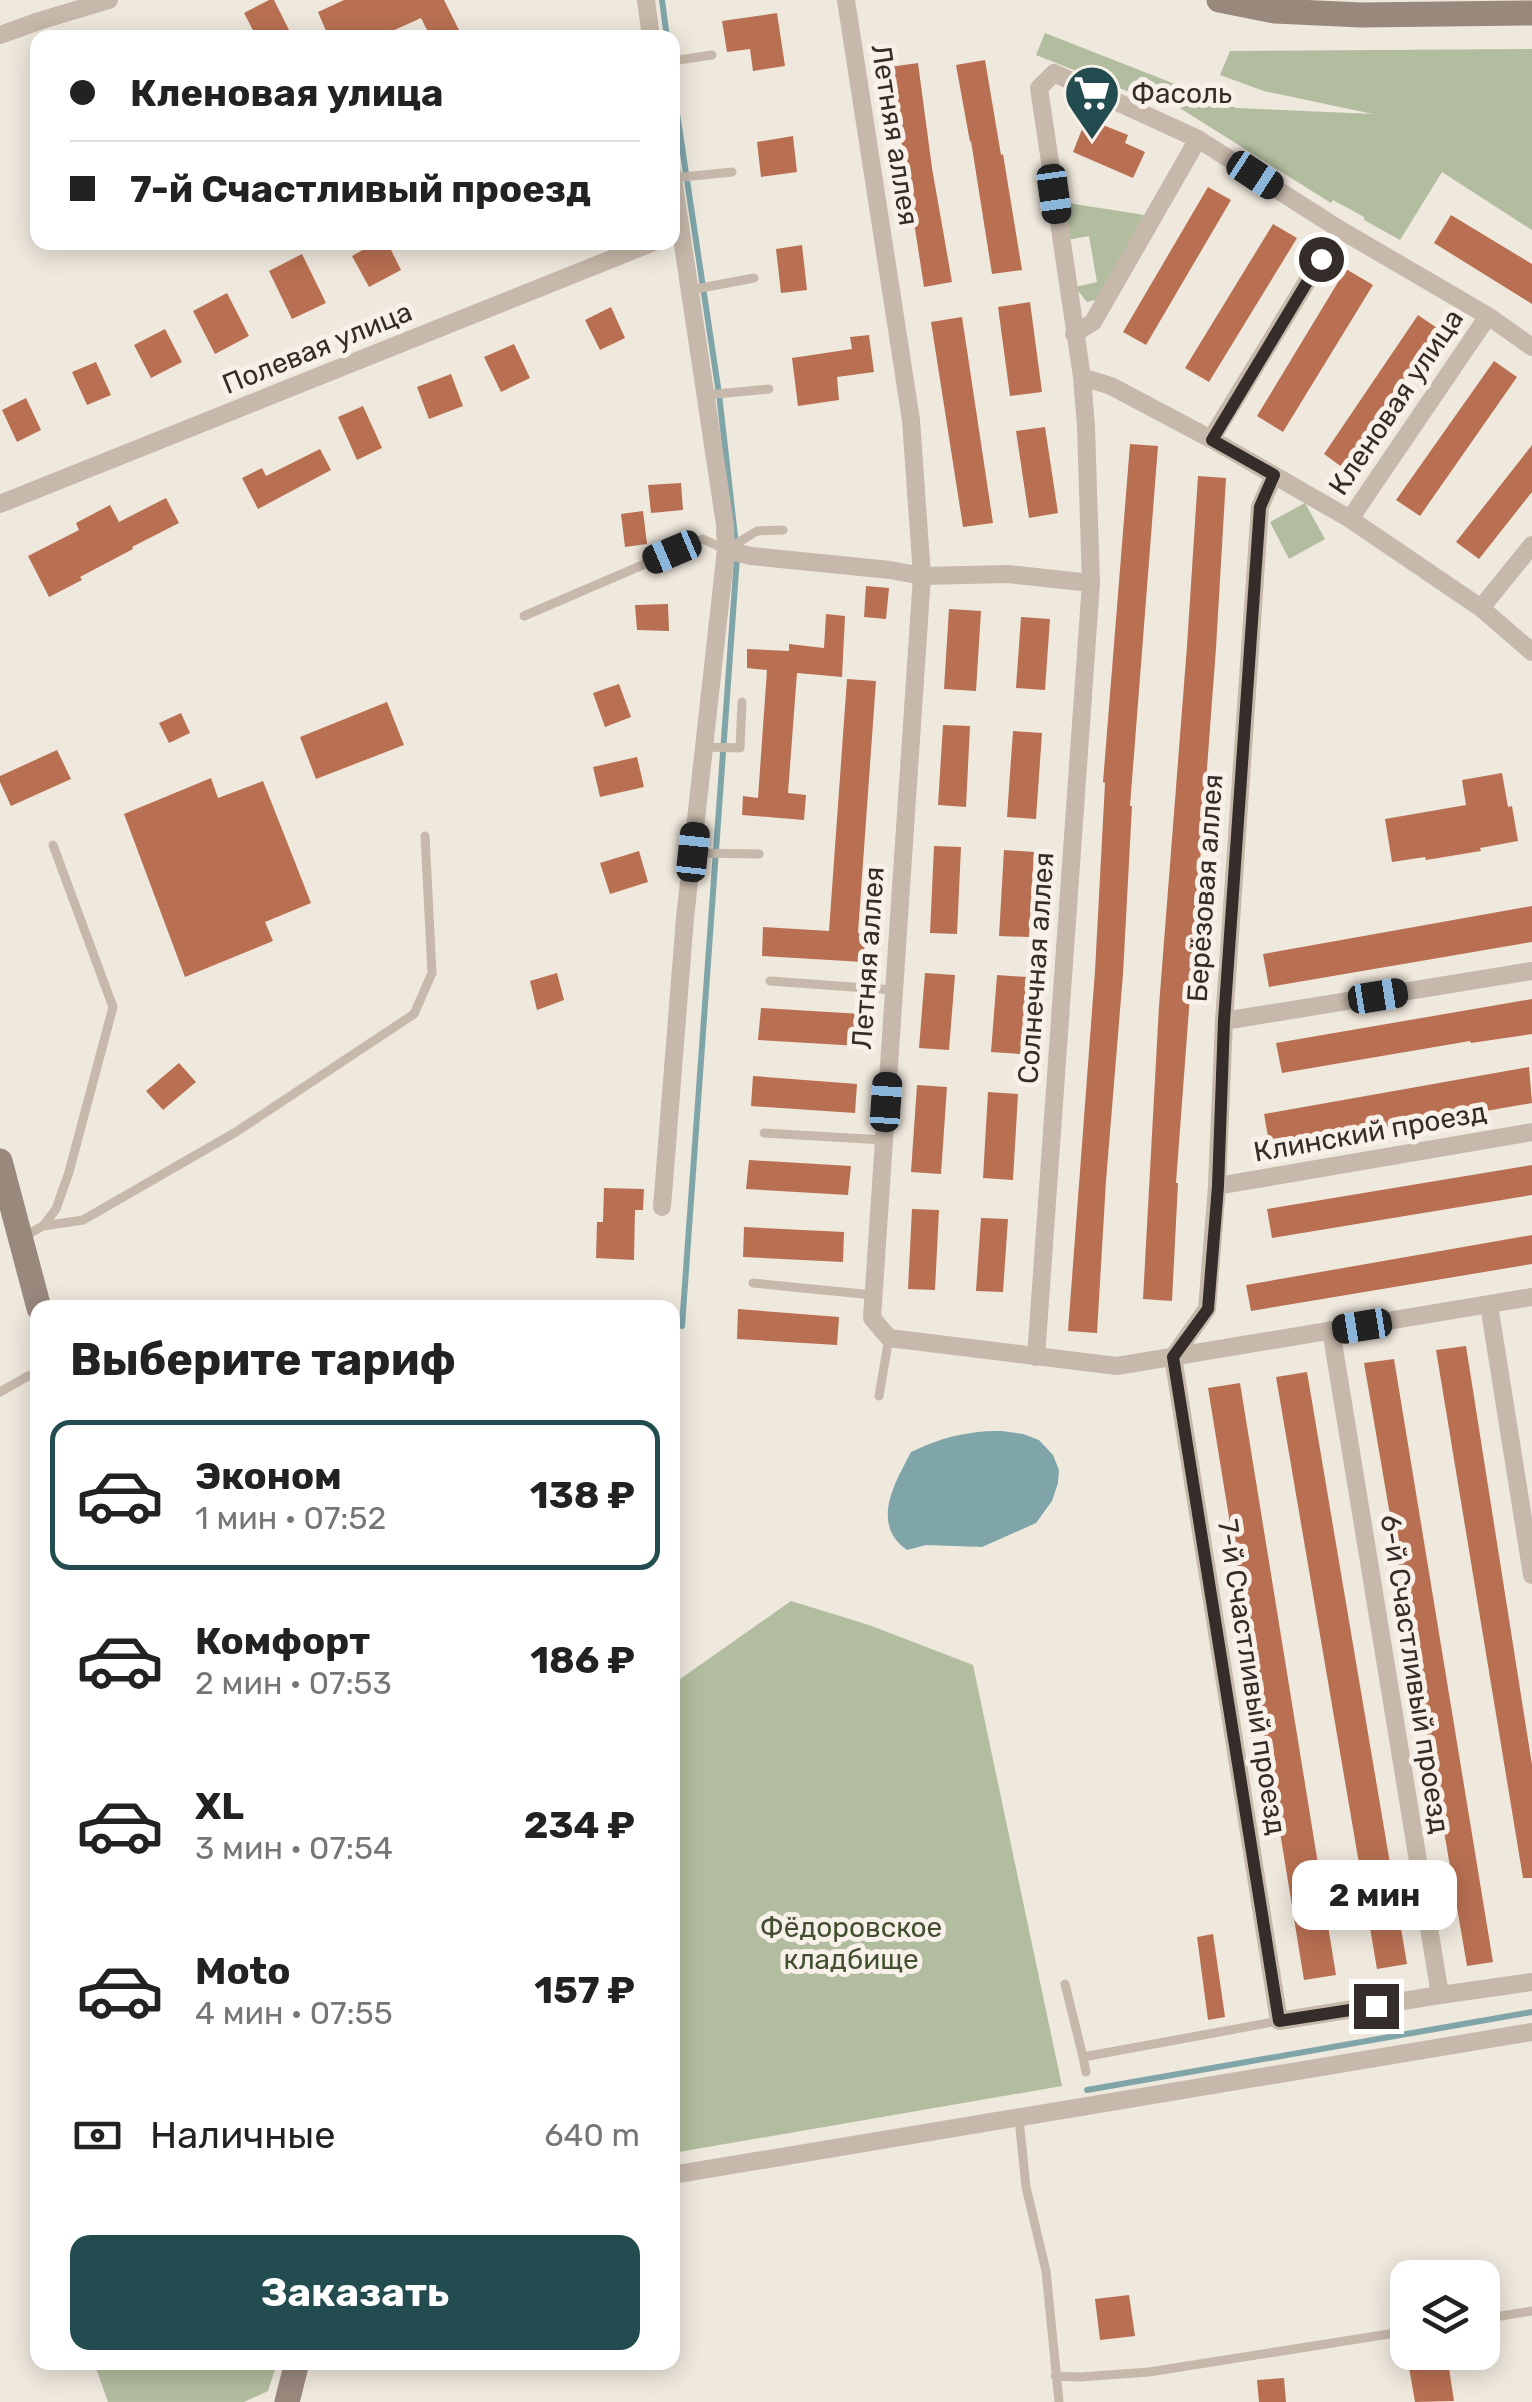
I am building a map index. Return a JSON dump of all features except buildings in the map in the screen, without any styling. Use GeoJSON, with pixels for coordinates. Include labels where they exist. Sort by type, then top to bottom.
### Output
{"type":"FeatureCollection","features":[{"type":"Feature","properties":{"kind":"main road"},"geometry":{"type":"LineString","coordinates":[[1220,0],[1275,10],[1362,15],[1532,13]]}},
{"type":"Feature","properties":{"kind":"main road"},"geometry":{"type":"LineString","coordinates":[[1,1172],[32,1232],[38,1300]]}},
{"type":"Feature","properties":{"kind":"main road"},"geometry":{"type":"LineString","coordinates":[[287,2402],[295,2370]]}},
{"type":"Feature","properties":{"kind":"street"},"geometry":{"type":"LineString","coordinates":[[0,36],[39,20],[110,0]]}},
{"type":"Feature","properties":{"kind":"street"},"geometry":{"type":"LineString","coordinates":[[646,0],[651,30]]}},
{"type":"Feature","properties":{"kind":"street","name":"Летняя аллея"},"geometry":{"type":"LineString","coordinates":[[846,0],[912,420],[922,576],[872,1318],[889,1338]]}},
{"type":"Feature","properties":{"kind":"street","name":"Солнечная аллея"},"geometry":{"type":"LineString","coordinates":[[1036,1357],[1091,583],[1082,377],[1039,88],[1054,73],[1198,139]]}},
{"type":"Feature","properties":{"kind":"street"},"geometry":{"type":"LineString","coordinates":[[1074,334],[1093,322],[1198,139],[1488,316],[1532,347]]}},
{"type":"Feature","properties":{"kind":"street"},"geometry":{"type":"LineString","coordinates":[[1212,440],[1340,229]]}},
{"type":"Feature","properties":{"kind":"street"},"geometry":{"type":"LineString","coordinates":[[662,1208],[693,852],[726,550],[706,395],[680,246]]}},
{"type":"Feature","properties":{"kind":"street","name":"Полевая улица"},"geometry":{"type":"LineString","coordinates":[[0,504],[634,250]]}},
{"type":"Feature","properties":{"kind":"street","name":"Кленовая улица"},"geometry":{"type":"LineString","coordinates":[[1350,519],[1488,316]]}},
{"type":"Feature","properties":{"kind":"street","name":"Кленовая улица"},"geometry":{"type":"LineString","coordinates":[[1082,377],[1111,386],[1350,519],[1481,608],[1532,652]]}},
{"type":"Feature","properties":{"kind":"street","name":"Берёзовая аллея"},"geometry":{"type":"LineString","coordinates":[[1173,1357],[1208,1309],[1260,507],[1274,475]]}},
{"type":"Feature","properties":{"kind":"street"},"geometry":{"type":"LineString","coordinates":[[1481,608],[1532,545]]}},
{"type":"Feature","properties":{"kind":"street"},"geometry":{"type":"LineString","coordinates":[[726,550],[922,576],[1008,574],[1091,583]]}},
{"type":"Feature","properties":{"kind":"street"},"geometry":{"type":"LineString","coordinates":[[1224,1021],[1532,971]]}},
{"type":"Feature","properties":{"kind":"street","name":"Клинский проезд"},"geometry":{"type":"LineString","coordinates":[[1218,1186],[1532,1132]]}},
{"type":"Feature","properties":{"kind":"street"},"geometry":{"type":"LineString","coordinates":[[889,1338],[1117,1366],[1532,1298]]}},
{"type":"Feature","properties":{"kind":"street"},"geometry":{"type":"LineString","coordinates":[[1489,1305],[1532,1575]]}},
{"type":"Feature","properties":{"kind":"street","name":"6-й Счастливый проезд"},"geometry":{"type":"LineString","coordinates":[[1331,1330],[1440,1995]]}},
{"type":"Feature","properties":{"kind":"street","name":"7-й Счастливый проезд"},"geometry":{"type":"LineString","coordinates":[[1173,1357],[1279,2021]]}},
{"type":"Feature","properties":{"kind":"street"},"geometry":{"type":"LineString","coordinates":[[1279,2021],[1532,1982]]}},
{"type":"Feature","properties":{"kind":"street"},"geometry":{"type":"LineString","coordinates":[[680,2174],[1532,2032]]}},
{"type":"Feature","properties":{"kind":"lane"},"geometry":{"type":"LineString","coordinates":[[680,60],[712,55]]}},
{"type":"Feature","properties":{"kind":"lane"},"geometry":{"type":"LineString","coordinates":[[680,175],[732,172]]}},
{"type":"Feature","properties":{"kind":"lane"},"geometry":{"type":"LineString","coordinates":[[690,290],[754,278]]}},
{"type":"Feature","properties":{"kind":"lane"},"geometry":{"type":"LineString","coordinates":[[706,395],[769,389]]}},
{"type":"Feature","properties":{"kind":"lane"},"geometry":{"type":"LineString","coordinates":[[524,616],[702,539],[726,550],[757,531],[783,530]]}},
{"type":"Feature","properties":{"kind":"lane"},"geometry":{"type":"LineString","coordinates":[[704,747],[740,748],[742,702]]}},
{"type":"Feature","properties":{"kind":"lane"},"geometry":{"type":"LineString","coordinates":[[32,1232],[83,1220],[236,1132],[414,1014],[432,974],[426,836]]}},
{"type":"Feature","properties":{"kind":"lane"},"geometry":{"type":"LineString","coordinates":[[32,1232],[56,1209],[114,1007],[53,845]]}},
{"type":"Feature","properties":{"kind":"lane"},"geometry":{"type":"LineString","coordinates":[[693,852],[760,854]]}},
{"type":"Feature","properties":{"kind":"lane"},"geometry":{"type":"LineString","coordinates":[[770,981],[894,990]]}},
{"type":"Feature","properties":{"kind":"lane"},"geometry":{"type":"LineString","coordinates":[[764,1133],[884,1140]]}},
{"type":"Feature","properties":{"kind":"lane"},"geometry":{"type":"LineString","coordinates":[[754,1283],[873,1295]]}},
{"type":"Feature","properties":{"kind":"lane"},"geometry":{"type":"LineString","coordinates":[[879,1396],[889,1338]]}},
{"type":"Feature","properties":{"kind":"lane"},"geometry":{"type":"LineString","coordinates":[[0,1392],[30,1375]]}},
{"type":"Feature","properties":{"kind":"lane"},"geometry":{"type":"LineString","coordinates":[[1064,1984],[1086,2072]]}},
{"type":"Feature","properties":{"kind":"lane"},"geometry":{"type":"LineString","coordinates":[[1084,2057],[1279,2021]]}},
{"type":"Feature","properties":{"kind":"lane"},"geometry":{"type":"LineString","coordinates":[[1019,2119],[1026,2188],[1046,2271],[1059,2402]]}},
{"type":"Feature","properties":{"kind":"lane"},"geometry":{"type":"LineString","coordinates":[[1500,2315],[1532,2311]]}},
{"type":"Feature","properties":{"kind":"lane"},"geometry":{"type":"LineString","coordinates":[[1055,2376],[1149,2372],[1390,2333]]}},
{"type":"Feature","properties":{"kind":"green space"},"geometry":{"type":"Polygon","coordinates":[[[1045,33],[1236,108],[1373,114],[1264,91],[1220,75],[1230,51],[1532,49],[1532,230],[1442,172],[1400,240],[1333,200],[1331,203],[1167,100],[1168,96],[1138,82],[1132,93],[1036,55],[1045,33]]]}},
{"type":"Feature","properties":{"kind":"green space"},"geometry":{"type":"Polygon","coordinates":[[[1062,202],[1144,215],[1099,299],[1087,302],[1075,287],[1097,282],[1089,236],[1067,240],[1062,202]]]}},
{"type":"Feature","properties":{"kind":"green space"},"geometry":{"type":"Polygon","coordinates":[[[1305,503],[1325,539],[1289,559],[1270,522],[1305,503]]]}},
{"type":"Feature","properties":{"kind":"green space","name":"Фёдоровское кладбище"},"geometry":{"type":"Polygon","coordinates":[[[791,1601],[869,1625],[973,1665],[1062,2086],[680,2152],[680,1679],[791,1601]]]}},
{"type":"Feature","properties":{"kind":"green space"},"geometry":{"type":"Polygon","coordinates":[[[97,2370],[275,2370],[268,2391],[244,2402],[108,2402],[97,2370]]]}},
{"type":"Feature","properties":{"kind":"water"},"geometry":{"type":"Polygon","coordinates":[[[1002,1431],[1039,1440],[1053,1455],[1059,1470],[1052,1501],[1036,1523],[982,1547],[926,1545],[907,1550],[896,1540],[888,1516],[893,1490],[911,1452],[955,1436],[1002,1431]]]}},
{"type":"Feature","properties":{"kind":"waterway"},"geometry":{"type":"LineString","coordinates":[[662,0],[666,30]]}},
{"type":"Feature","properties":{"kind":"waterway"},"geometry":{"type":"LineString","coordinates":[[680,133],[719,394],[736,545]]}},
{"type":"Feature","properties":{"kind":"waterway"},"geometry":{"type":"LineString","coordinates":[[682,1326],[737,557]]}},
{"type":"Feature","properties":{"kind":"waterway"},"geometry":{"type":"LineString","coordinates":[[1087,2090],[1532,2012]]}},
{"type":"Feature","properties":{"kind":"place","name":"Фасоль"},"geometry":{"type":"Point","coordinates":[1092,142]}},
{"type":"Feature","properties":{"kind":"route"},"geometry":{"type":"LineString","coordinates":[[1321,259],[1212,440],[1274,475],[1260,507],[1208,1309],[1173,1357],[1279,2021],[1376,2006]]}}]}
